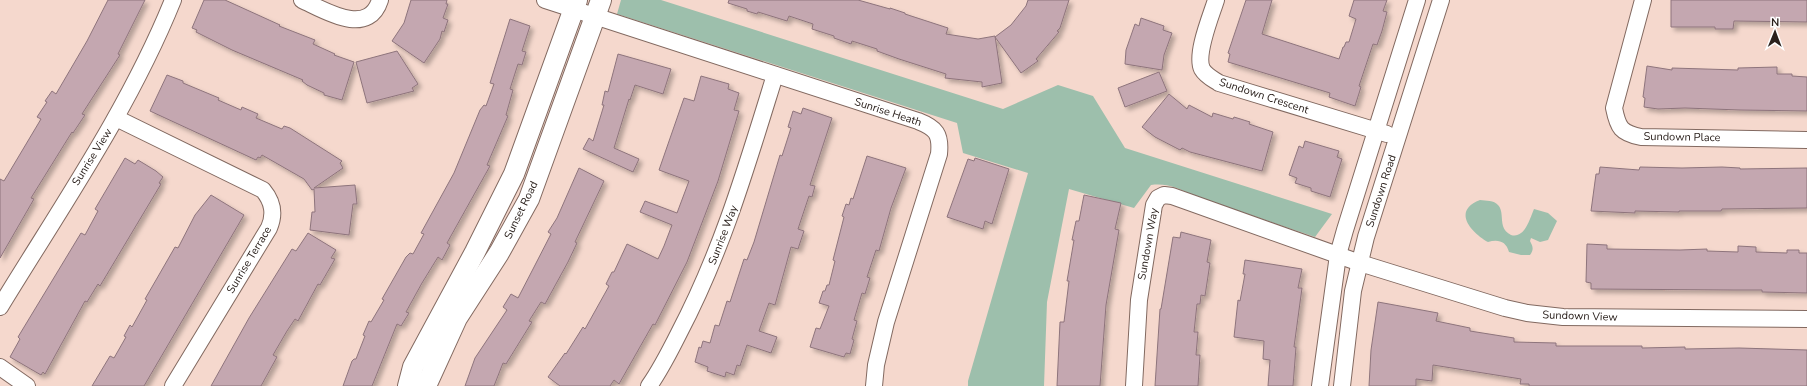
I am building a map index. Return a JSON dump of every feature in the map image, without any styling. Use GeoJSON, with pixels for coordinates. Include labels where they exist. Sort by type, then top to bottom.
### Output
{"type":"FeatureCollection","features":[{"type":"Feature","properties":{"kind":"street","name":"Sunrise View"},"geometry":{"type":"LineString","coordinates":[[0,307],[116,118],[158,38],[173,0]]}},
{"type":"Feature","properties":{"kind":"street"},"geometry":{"type":"LineString","coordinates":[[302,0],[338,17],[359,20],[374,12],[380,0]]}},
{"type":"Feature","properties":{"kind":"street","name":"Sunrise Heath"},"geometry":{"type":"LineString","coordinates":[[545,0],[586,8],[775,75],[918,121],[934,129],[938,135],[940,143],[939,154],[886,322],[876,365],[874,386]]}},
{"type":"Feature","properties":{"kind":"street","name":"Sundown Crescent"},"geometry":{"type":"LineString","coordinates":[[1216,0],[1200,53],[1202,68],[1208,76],[1219,83],[1376,132],[1398,136]]}},
{"type":"Feature","properties":{"kind":"street","name":"Sundown Road"},"geometry":{"type":"LineString","coordinates":[[1320,386],[1338,255],[1417,0]]}},
{"type":"Feature","properties":{"kind":"street","name":"Sundown Road"},"geometry":{"type":"LineString","coordinates":[[1342,386],[1353,291],[1360,263],[1369,229],[1441,0]]}},
{"type":"Feature","properties":{"kind":"street","name":"Sundown Place"},"geometry":{"type":"LineString","coordinates":[[1643,0],[1614,108],[1616,119],[1621,129],[1628,134],[1641,137],[1807,140]]}},
{"type":"Feature","properties":{"kind":"street","name":"Sunset Road"},"geometry":{"type":"LineString","coordinates":[[408,386],[413,367],[475,252],[514,174],[586,8]]}},
{"type":"Feature","properties":{"kind":"street","name":"Sunset Road"},"geometry":{"type":"LineString","coordinates":[[426,386],[457,318],[499,253],[529,199],[586,8]]}},
{"type":"Feature","properties":{"kind":"street","name":"Sunrise Way"},"geometry":{"type":"LineString","coordinates":[[649,386],[692,310],[722,242],[735,206],[775,75]]}},
{"type":"Feature","properties":{"kind":"street","name":"Sunrise Terrace"},"geometry":{"type":"LineString","coordinates":[[116,118],[263,190],[271,201],[273,208],[272,222],[269,228],[173,386]]}},
{"type":"Feature","properties":{"kind":"street","name":"Sundown Way"},"geometry":{"type":"LineString","coordinates":[[1134,386],[1139,300],[1154,206],[1158,198],[1161,196],[1172,196],[1338,255]]}},
{"type":"Feature","properties":{"kind":"street","name":"Sundown View"},"geometry":{"type":"LineString","coordinates":[[1338,255],[1505,308],[1553,316],[1807,320]]}},
{"type":"Feature","properties":{"kind":"street"},"geometry":{"type":"LineString","coordinates":[[0,367],[27,386]]}},
{"type":"Feature","properties":{"kind":"green space"},"geometry":{"type":"Polygon","coordinates":[[[621,0],[661,0],[1003,109],[1058,85],[1093,96],[1125,148],[1332,214],[1315,237],[1167,185],[1151,185],[1134,208],[1069,189],[1047,302],[1044,386],[968,386],[968,381],[1028,173],[963,153],[957,123],[617,14],[621,0]]]}},
{"type":"Feature","properties":{"kind":"green space"},"geometry":{"type":"Polygon","coordinates":[[[1480,200],[1492,201],[1500,207],[1503,227],[1511,235],[1520,234],[1523,231],[1529,222],[1534,209],[1548,213],[1557,221],[1548,240],[1540,242],[1531,238],[1530,241],[1533,250],[1530,255],[1521,255],[1509,252],[1504,243],[1498,241],[1488,242],[1476,233],[1467,222],[1467,210],[1471,205],[1480,200]]]}},
{"type":"Feature","properties":{"kind":"building"},"geometry":{"type":"Polygon","coordinates":[[[108,0],[145,0],[118,54],[120,55],[82,114],[85,115],[73,133],[72,132],[31,198],[34,199],[0,258],[0,179],[4,181],[41,119],[37,117],[47,102],[45,101],[52,91],[56,94],[87,41],[108,0]]]}},
{"type":"Feature","properties":{"kind":"building"},"geometry":{"type":"Polygon","coordinates":[[[204,0],[225,0],[280,25],[279,26],[315,40],[313,44],[335,54],[334,55],[354,62],[342,100],[324,95],[324,93],[307,85],[302,81],[303,80],[232,50],[196,32],[197,30],[192,28],[204,0]]]}},
{"type":"Feature","properties":{"kind":"building"},"geometry":{"type":"Polygon","coordinates":[[[411,0],[447,0],[446,4],[448,4],[443,18],[448,20],[444,32],[442,31],[440,39],[424,63],[392,41],[404,23],[411,0]]]}},
{"type":"Feature","properties":{"kind":"building"},"geometry":{"type":"Polygon","coordinates":[[[729,0],[858,0],[890,8],[948,28],[946,34],[978,39],[995,36],[1002,83],[982,87],[982,82],[945,78],[946,74],[899,59],[877,51],[877,49],[852,41],[851,44],[834,38],[834,36],[812,29],[813,24],[789,16],[787,21],[758,12],[757,14],[728,3],[729,0]]]}},
{"type":"Feature","properties":{"kind":"building"},"geometry":{"type":"Polygon","coordinates":[[[1028,0],[1069,0],[1060,28],[1057,31],[1059,32],[1036,59],[1038,61],[1021,73],[995,37],[1011,25],[1026,6],[1028,0]]]}},
{"type":"Feature","properties":{"kind":"building"},"geometry":{"type":"Polygon","coordinates":[[[1246,0],[1272,0],[1262,34],[1339,59],[1343,47],[1346,42],[1349,42],[1356,19],[1349,16],[1354,0],[1387,0],[1383,11],[1387,12],[1382,31],[1377,45],[1373,44],[1359,86],[1361,87],[1355,106],[1329,97],[1330,93],[1228,62],[1230,54],[1228,53],[1246,0]]]}},
{"type":"Feature","properties":{"kind":"building"},"geometry":{"type":"Polygon","coordinates":[[[1671,0],[1807,0],[1807,22],[1734,21],[1733,29],[1715,29],[1715,27],[1671,27],[1671,0]]]}},
{"type":"Feature","properties":{"kind":"building"},"geometry":{"type":"Polygon","coordinates":[[[1141,18],[1164,26],[1163,30],[1172,33],[1164,55],[1162,70],[1125,64],[1126,50],[1135,24],[1139,26],[1141,18]]]}},
{"type":"Feature","properties":{"kind":"building"},"geometry":{"type":"Polygon","coordinates":[[[510,19],[530,26],[522,51],[526,52],[522,65],[518,64],[510,89],[513,90],[506,115],[508,116],[487,165],[490,166],[447,243],[450,245],[442,260],[438,257],[406,312],[409,313],[401,326],[397,324],[372,386],[343,386],[352,361],[356,359],[369,321],[371,322],[384,300],[382,299],[406,257],[410,253],[413,254],[424,234],[421,233],[454,173],[480,110],[484,105],[486,106],[494,84],[490,83],[510,19]]]}},
{"type":"Feature","properties":{"kind":"building"},"geometry":{"type":"Polygon","coordinates":[[[397,51],[418,84],[412,88],[414,91],[367,103],[356,62],[397,51]]]}},
{"type":"Feature","properties":{"kind":"building"},"geometry":{"type":"Polygon","coordinates":[[[618,54],[671,69],[663,94],[635,85],[630,100],[629,99],[614,148],[639,159],[633,172],[583,149],[589,138],[593,141],[604,105],[602,105],[605,91],[608,92],[618,54]]]}},
{"type":"Feature","properties":{"kind":"building"},"geometry":{"type":"Polygon","coordinates":[[[1647,66],[1672,70],[1672,68],[1738,70],[1738,68],[1777,67],[1777,74],[1792,74],[1792,76],[1807,77],[1807,111],[1685,108],[1658,109],[1644,107],[1645,98],[1643,97],[1647,66]]]}},
{"type":"Feature","properties":{"kind":"building"},"geometry":{"type":"Polygon","coordinates":[[[1159,72],[1167,91],[1125,107],[1118,88],[1159,72]]]}},
{"type":"Feature","properties":{"kind":"building"},"geometry":{"type":"Polygon","coordinates":[[[167,75],[219,98],[218,100],[241,110],[242,107],[258,114],[256,118],[282,129],[284,126],[290,128],[342,161],[340,163],[343,168],[314,188],[355,185],[357,204],[353,204],[349,235],[310,230],[312,212],[315,212],[314,189],[312,190],[304,179],[262,155],[256,160],[150,111],[167,75]]]}},
{"type":"Feature","properties":{"kind":"building"},"geometry":{"type":"Polygon","coordinates":[[[701,76],[729,84],[728,89],[739,93],[734,110],[739,111],[718,181],[687,262],[655,325],[653,324],[619,384],[614,380],[610,386],[560,386],[548,377],[565,353],[566,354],[583,327],[585,329],[609,286],[606,284],[612,272],[614,272],[627,244],[658,259],[664,246],[672,225],[640,212],[645,201],[677,213],[689,181],[659,170],[684,98],[694,101],[701,76]]]}},
{"type":"Feature","properties":{"kind":"building"},"geometry":{"type":"Polygon","coordinates":[[[1169,94],[1187,109],[1189,105],[1212,117],[1213,113],[1233,119],[1234,117],[1273,132],[1262,171],[1190,152],[1182,148],[1180,150],[1155,137],[1142,127],[1169,94]]]}},
{"type":"Feature","properties":{"kind":"building"},"geometry":{"type":"Polygon","coordinates":[[[803,108],[832,118],[810,185],[815,186],[812,197],[809,196],[798,229],[804,231],[798,249],[791,247],[775,305],[769,303],[759,331],[777,337],[771,353],[747,345],[740,366],[737,365],[734,375],[726,372],[725,377],[707,371],[708,367],[695,362],[699,347],[701,348],[703,341],[710,343],[715,325],[719,326],[727,301],[730,302],[744,259],[747,260],[754,242],[780,155],[782,156],[791,128],[788,127],[793,111],[801,114],[803,108]]]}},
{"type":"Feature","properties":{"kind":"building"},"geometry":{"type":"Polygon","coordinates":[[[1305,141],[1339,151],[1337,157],[1342,159],[1330,197],[1311,191],[1311,188],[1295,183],[1297,178],[1289,175],[1299,146],[1303,148],[1305,141]]]}},
{"type":"Feature","properties":{"kind":"building"},"geometry":{"type":"Polygon","coordinates":[[[867,156],[906,168],[891,208],[879,251],[876,250],[867,277],[870,278],[865,294],[862,293],[854,320],[857,321],[850,354],[846,353],[844,357],[810,347],[816,328],[820,329],[829,306],[819,303],[823,291],[825,291],[827,285],[829,285],[835,261],[833,260],[844,217],[842,216],[846,204],[849,205],[851,198],[853,199],[867,156]]]}},
{"type":"Feature","properties":{"kind":"building"},"geometry":{"type":"Polygon","coordinates":[[[125,158],[135,164],[138,160],[156,171],[163,177],[159,183],[161,184],[100,286],[98,284],[87,302],[85,301],[45,374],[43,372],[41,375],[10,357],[20,339],[18,337],[81,233],[85,235],[98,211],[95,209],[125,158]]]}},
{"type":"Feature","properties":{"kind":"building"},"geometry":{"type":"Polygon","coordinates":[[[975,158],[1009,169],[992,224],[985,221],[983,229],[947,217],[968,159],[974,161],[975,158]]]}},
{"type":"Feature","properties":{"kind":"building"},"geometry":{"type":"Polygon","coordinates":[[[1600,167],[1639,170],[1640,167],[1722,167],[1740,169],[1807,168],[1807,208],[1722,209],[1721,211],[1679,212],[1635,211],[1635,213],[1591,211],[1596,174],[1599,174],[1600,167]]]}},
{"type":"Feature","properties":{"kind":"building"},"geometry":{"type":"Polygon","coordinates":[[[579,168],[604,181],[575,242],[577,243],[568,262],[545,304],[541,302],[529,321],[532,322],[506,364],[503,363],[494,386],[465,386],[475,358],[507,310],[503,307],[511,294],[518,298],[551,234],[548,232],[557,218],[579,168]]]}},
{"type":"Feature","properties":{"kind":"building"},"geometry":{"type":"Polygon","coordinates":[[[211,195],[244,215],[144,386],[92,386],[110,356],[114,358],[126,337],[124,336],[130,325],[132,327],[147,300],[145,299],[175,247],[178,248],[195,215],[211,195]]]}},
{"type":"Feature","properties":{"kind":"building"},"geometry":{"type":"Polygon","coordinates":[[[1084,195],[1121,203],[1115,229],[1119,230],[1106,305],[1100,386],[1057,386],[1060,322],[1064,322],[1069,281],[1067,281],[1074,240],[1072,240],[1076,221],[1079,221],[1084,195]]]}},
{"type":"Feature","properties":{"kind":"building"},"geometry":{"type":"Polygon","coordinates":[[[1181,232],[1211,240],[1207,262],[1210,263],[1205,296],[1201,295],[1200,304],[1197,304],[1194,332],[1198,332],[1196,355],[1200,355],[1198,386],[1155,386],[1160,309],[1173,237],[1180,238],[1181,232]]]}},
{"type":"Feature","properties":{"kind":"building"},"geometry":{"type":"Polygon","coordinates":[[[308,233],[336,250],[331,258],[335,259],[320,285],[318,284],[298,321],[295,319],[273,355],[277,357],[261,386],[211,386],[249,318],[292,249],[296,251],[308,233]]]}},
{"type":"Feature","properties":{"kind":"building"},"geometry":{"type":"Polygon","coordinates":[[[1587,244],[1607,245],[1607,249],[1707,249],[1707,251],[1738,252],[1738,246],[1756,247],[1756,252],[1787,253],[1787,250],[1799,250],[1799,253],[1807,253],[1807,293],[1762,292],[1762,290],[1591,289],[1591,283],[1586,282],[1587,244]]]}},
{"type":"Feature","properties":{"kind":"building"},"geometry":{"type":"Polygon","coordinates":[[[1245,260],[1302,269],[1298,288],[1302,288],[1294,347],[1296,347],[1293,386],[1268,386],[1270,360],[1263,359],[1264,341],[1234,337],[1238,300],[1240,301],[1245,274],[1243,274],[1245,260]]]}},
{"type":"Feature","properties":{"kind":"building"},"geometry":{"type":"Polygon","coordinates":[[[1378,302],[1438,313],[1436,321],[1470,328],[1470,331],[1514,338],[1514,342],[1556,343],[1556,346],[1642,346],[1642,348],[1685,347],[1685,349],[1739,348],[1807,350],[1807,386],[1529,386],[1529,384],[1520,384],[1521,379],[1433,365],[1432,381],[1416,379],[1416,386],[1369,386],[1371,350],[1378,302]]]}}]}
